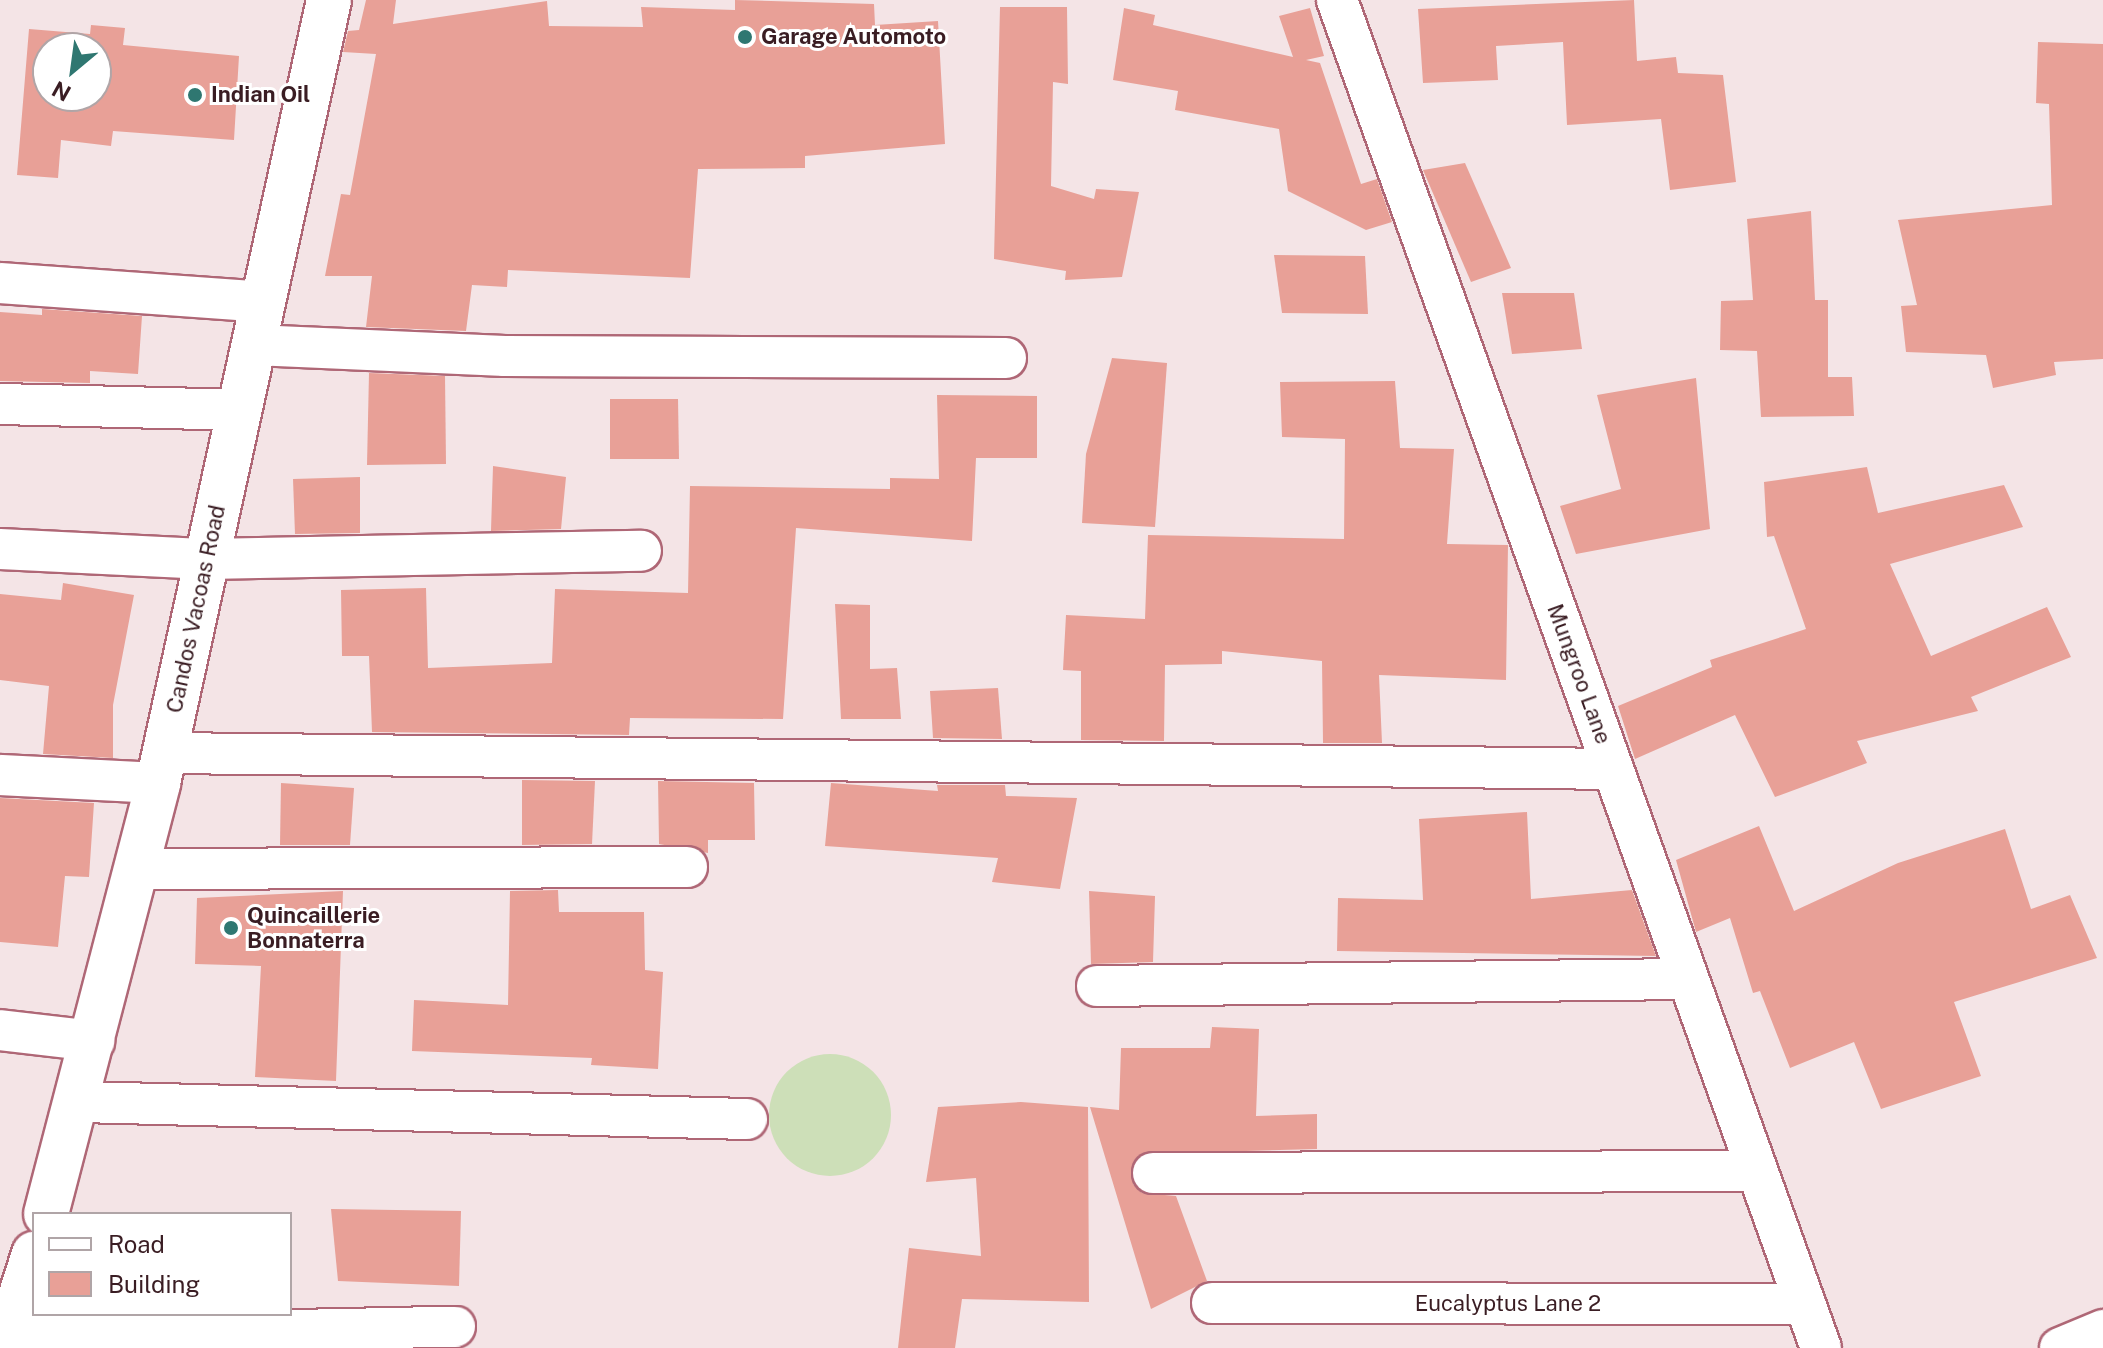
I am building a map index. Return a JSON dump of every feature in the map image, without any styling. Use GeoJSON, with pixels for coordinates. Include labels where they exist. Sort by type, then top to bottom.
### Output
{"type":"FeatureCollection","features":[{"type":"Feature","properties":{"kind":"main road","name":"Candos Vacoas Road"},"geometry":{"type":"LineString","coordinates":[[47,1212],[80,1102],[162,768],[329,0]]}},
{"type":"Feature","properties":{"kind":"main road"},"geometry":{"type":"LineString","coordinates":[[6,1342],[19,1274]]}},
{"type":"Feature","properties":{"kind":"street","name":"Mungroo Lane"},"geometry":{"type":"LineString","coordinates":[[1337,0],[1821,1348]]}},
{"type":"Feature","properties":{"kind":"street"},"geometry":{"type":"LineString","coordinates":[[0,283],[263,302]]}},
{"type":"Feature","properties":{"kind":"street"},"geometry":{"type":"LineString","coordinates":[[254,345],[505,356],[1006,358]]}},
{"type":"Feature","properties":{"kind":"street"},"geometry":{"type":"LineString","coordinates":[[0,404],[240,410]]}},
{"type":"Feature","properties":{"kind":"street"},"geometry":{"type":"LineString","coordinates":[[0,549],[207,559],[641,551]]}},
{"type":"Feature","properties":{"kind":"street"},"geometry":{"type":"LineString","coordinates":[[0,775],[162,768],[1613,769]]}},
{"type":"Feature","properties":{"kind":"street"},"geometry":{"type":"LineString","coordinates":[[135,869],[687,867]]}},
{"type":"Feature","properties":{"kind":"street"},"geometry":{"type":"LineString","coordinates":[[1097,986],[1688,979]]}},
{"type":"Feature","properties":{"kind":"street"},"geometry":{"type":"LineString","coordinates":[[0,1030],[94,1041]]}},
{"type":"Feature","properties":{"kind":"street"},"geometry":{"type":"LineString","coordinates":[[80,1102],[747,1119]]}},
{"type":"Feature","properties":{"kind":"street"},"geometry":{"type":"LineString","coordinates":[[1153,1173],[1757,1171]]}},
{"type":"Feature","properties":{"kind":"street","name":"Eucalyptus Lane 2"},"geometry":{"type":"LineString","coordinates":[[1212,1303],[1805,1304]]}},
{"type":"Feature","properties":{"kind":"street"},"geometry":{"type":"LineString","coordinates":[[6,1342],[455,1327]]}},
{"type":"Feature","properties":{"kind":"street"},"geometry":{"type":"LineString","coordinates":[[2060,1348],[2103,1330]]}},
{"type":"Feature","properties":{"kind":"green space"},"geometry":{"type":"Polygon","coordinates":[[[830,1054],[853,1059],[873,1072],[886,1092],[891,1115],[886,1138],[873,1158],[853,1171],[830,1176],[807,1171],[787,1158],[774,1138],[769,1115],[774,1092],[787,1072],[807,1059],[830,1054]]]}},
{"type":"Feature","properties":{"kind":"building"},"geometry":{"type":"Polygon","coordinates":[[[366,0],[396,0],[393,24],[547,1],[549,26],[643,27],[641,7],[735,10],[735,0],[874,4],[875,25],[938,21],[945,144],[805,156],[805,168],[698,169],[690,278],[508,270],[507,287],[472,285],[466,331],[366,327],[372,276],[325,276],[341,194],[350,195],[376,54],[343,52],[348,31],[359,30],[366,0]]]}},
{"type":"Feature","properties":{"kind":"building"},"geometry":{"type":"Polygon","coordinates":[[[1634,0],[1637,61],[1676,57],[1678,73],[1723,75],[1736,182],[1670,190],[1661,119],[1567,125],[1563,42],[1496,46],[1498,80],[1423,83],[1418,9],[1634,0]]]}},
{"type":"Feature","properties":{"kind":"building"},"geometry":{"type":"Polygon","coordinates":[[[1000,7],[1067,7],[1068,84],[1053,82],[1051,186],[1094,199],[1096,189],[1139,192],[1122,277],[1065,280],[1066,271],[994,259],[1000,7]]]}},
{"type":"Feature","properties":{"kind":"building"},"geometry":{"type":"Polygon","coordinates":[[[1124,8],[1155,15],[1153,25],[1293,57],[1279,16],[1310,8],[1324,56],[1306,60],[1320,63],[1361,184],[1377,179],[1392,222],[1366,230],[1288,191],[1279,129],[1175,110],[1178,91],[1113,80],[1124,8]]]}},
{"type":"Feature","properties":{"kind":"building"},"geometry":{"type":"Polygon","coordinates":[[[91,25],[125,28],[123,45],[239,56],[234,140],[113,131],[111,146],[61,140],[58,178],[17,175],[29,29],[66,32],[32,32],[32,112],[112,112],[112,32],[90,32],[91,25]]]}},
{"type":"Feature","properties":{"kind":"building"},"geometry":{"type":"Polygon","coordinates":[[[2038,42],[2103,44],[2103,359],[2054,362],[2056,375],[1993,388],[1986,355],[1906,352],[1901,306],[1917,305],[1898,220],[2052,205],[2049,104],[2036,103],[2038,42]]]}},
{"type":"Feature","properties":{"kind":"building"},"geometry":{"type":"Polygon","coordinates":[[[1465,163],[1511,268],[1471,282],[1423,170],[1465,163]]]}},
{"type":"Feature","properties":{"kind":"building"},"geometry":{"type":"Polygon","coordinates":[[[1811,211],[1815,300],[1828,300],[1828,377],[1852,377],[1854,416],[1761,417],[1757,351],[1720,350],[1721,301],[1753,300],[1747,219],[1811,211]]]}},
{"type":"Feature","properties":{"kind":"building"},"geometry":{"type":"Polygon","coordinates":[[[1274,255],[1365,256],[1368,314],[1282,313],[1274,255]]]}},
{"type":"Feature","properties":{"kind":"building"},"geometry":{"type":"Polygon","coordinates":[[[1502,293],[1574,293],[1582,349],[1512,354],[1502,293]]]}},
{"type":"Feature","properties":{"kind":"building"},"geometry":{"type":"Polygon","coordinates":[[[42,309],[142,316],[138,374],[90,371],[90,383],[0,381],[0,312],[42,315],[42,309]]]}},
{"type":"Feature","properties":{"kind":"building"},"geometry":{"type":"Polygon","coordinates":[[[1112,358],[1167,363],[1155,527],[1082,523],[1086,454],[1112,358]]]}},
{"type":"Feature","properties":{"kind":"building"},"geometry":{"type":"Polygon","coordinates":[[[369,373],[445,376],[446,464],[367,465],[369,373]]]}},
{"type":"Feature","properties":{"kind":"building"},"geometry":{"type":"Polygon","coordinates":[[[1696,378],[1710,529],[1576,554],[1560,506],[1621,489],[1597,395],[1696,378]]]}},
{"type":"Feature","properties":{"kind":"building"},"geometry":{"type":"Polygon","coordinates":[[[1395,381],[1400,448],[1454,449],[1447,544],[1508,545],[1506,680],[1379,675],[1382,743],[1323,743],[1322,661],[1222,651],[1222,664],[1165,665],[1164,741],[1081,740],[1081,671],[1063,670],[1066,615],[1145,619],[1148,535],[1344,539],[1345,439],[1282,437],[1280,382],[1395,381]]]}},
{"type":"Feature","properties":{"kind":"building"},"geometry":{"type":"Polygon","coordinates":[[[937,395],[1037,396],[1037,458],[976,458],[972,541],[796,528],[783,719],[630,718],[629,735],[372,732],[369,656],[342,656],[341,590],[426,588],[428,668],[552,663],[555,589],[688,593],[690,486],[890,489],[890,478],[939,479],[937,395]]]}},
{"type":"Feature","properties":{"kind":"building"},"geometry":{"type":"Polygon","coordinates":[[[610,399],[678,399],[679,459],[610,459],[610,399]]]}},
{"type":"Feature","properties":{"kind":"building"},"geometry":{"type":"Polygon","coordinates":[[[493,466],[566,477],[561,529],[491,531],[493,466]]]}},
{"type":"Feature","properties":{"kind":"building"},"geometry":{"type":"Polygon","coordinates":[[[1867,467],[1878,513],[2004,485],[2023,527],[1890,564],[1931,656],[2047,607],[2071,657],[1971,697],[1978,711],[1857,741],[1867,763],[1775,797],[1735,715],[1635,759],[1618,706],[1712,667],[1710,660],[1806,629],[1774,536],[1767,537],[1764,482],[1867,467]]]}},
{"type":"Feature","properties":{"kind":"building"},"geometry":{"type":"Polygon","coordinates":[[[360,477],[360,533],[295,534],[293,479],[360,477]]]}},
{"type":"Feature","properties":{"kind":"building"},"geometry":{"type":"Polygon","coordinates":[[[63,583],[134,595],[113,705],[113,758],[43,754],[49,686],[0,680],[0,594],[61,600],[63,583]]]}},
{"type":"Feature","properties":{"kind":"building"},"geometry":{"type":"Polygon","coordinates":[[[835,604],[870,605],[870,669],[897,668],[901,719],[841,719],[835,604]]]}},
{"type":"Feature","properties":{"kind":"building"},"geometry":{"type":"Polygon","coordinates":[[[998,688],[1002,739],[933,738],[930,691],[998,688]]]}},
{"type":"Feature","properties":{"kind":"building"},"geometry":{"type":"Polygon","coordinates":[[[522,780],[595,781],[592,844],[522,845],[522,780]]]}},
{"type":"Feature","properties":{"kind":"building"},"geometry":{"type":"Polygon","coordinates":[[[658,781],[754,783],[755,840],[708,840],[708,853],[659,844],[658,781]]]}},
{"type":"Feature","properties":{"kind":"building"},"geometry":{"type":"Polygon","coordinates":[[[281,783],[354,788],[350,845],[280,845],[281,783]]]}},
{"type":"Feature","properties":{"kind":"building"},"geometry":{"type":"Polygon","coordinates":[[[831,783],[938,791],[937,785],[1005,785],[1006,796],[1077,798],[1060,889],[992,882],[998,858],[825,846],[831,783]]]}},
{"type":"Feature","properties":{"kind":"building"},"geometry":{"type":"Polygon","coordinates":[[[0,798],[94,803],[89,877],[65,876],[58,947],[0,942],[0,798]]]}},
{"type":"Feature","properties":{"kind":"building"},"geometry":{"type":"Polygon","coordinates":[[[1527,812],[1531,899],[1632,890],[1656,956],[1337,951],[1338,898],[1423,900],[1419,819],[1527,812]]]}},
{"type":"Feature","properties":{"kind":"building"},"geometry":{"type":"Polygon","coordinates":[[[1759,826],[1794,911],[1898,863],[2005,829],[2031,909],[2070,895],[2097,958],[1954,1002],[1981,1076],[1881,1109],[1854,1042],[1790,1068],[1760,991],[1753,993],[1730,918],[1696,932],[1676,860],[1759,826]]]}},
{"type":"Feature","properties":{"kind":"building"},"geometry":{"type":"Polygon","coordinates":[[[558,890],[559,912],[644,912],[645,970],[663,972],[658,1069],[591,1065],[592,1058],[412,1051],[414,1000],[508,1005],[510,891],[558,890]]]}},
{"type":"Feature","properties":{"kind":"building"},"geometry":{"type":"Polygon","coordinates":[[[343,891],[336,1081],[255,1077],[261,966],[195,964],[197,898],[343,891]]]}},
{"type":"Feature","properties":{"kind":"building"},"geometry":{"type":"Polygon","coordinates":[[[1089,891],[1155,896],[1153,962],[1091,964],[1089,891]]]}},
{"type":"Feature","properties":{"kind":"building"},"geometry":{"type":"Polygon","coordinates":[[[1212,1027],[1259,1029],[1256,1116],[1317,1114],[1317,1149],[1141,1154],[1133,1184],[1142,1193],[1176,1196],[1207,1281],[1151,1309],[1090,1107],[1119,1110],[1121,1048],[1210,1048],[1212,1027]]]}},
{"type":"Feature","properties":{"kind":"building"},"geometry":{"type":"Polygon","coordinates":[[[1021,1102],[1088,1107],[1089,1302],[962,1299],[955,1348],[898,1348],[909,1248],[981,1256],[976,1178],[926,1182],[938,1107],[1021,1102]]]}},
{"type":"Feature","properties":{"kind":"building"},"geometry":{"type":"Polygon","coordinates":[[[331,1209],[461,1211],[459,1286],[338,1281],[331,1209]]]}},
{"type":"Feature","properties":{"kind":"place","name":"Garage Automoto"},"geometry":{"type":"Point","coordinates":[745,37]}},
{"type":"Feature","properties":{"kind":"place","name":"Indian Oil"},"geometry":{"type":"Point","coordinates":[195,95]}},
{"type":"Feature","properties":{"kind":"place","name":"Quincaillerie Bonnaterra"},"geometry":{"type":"Point","coordinates":[231,928]}}]}
